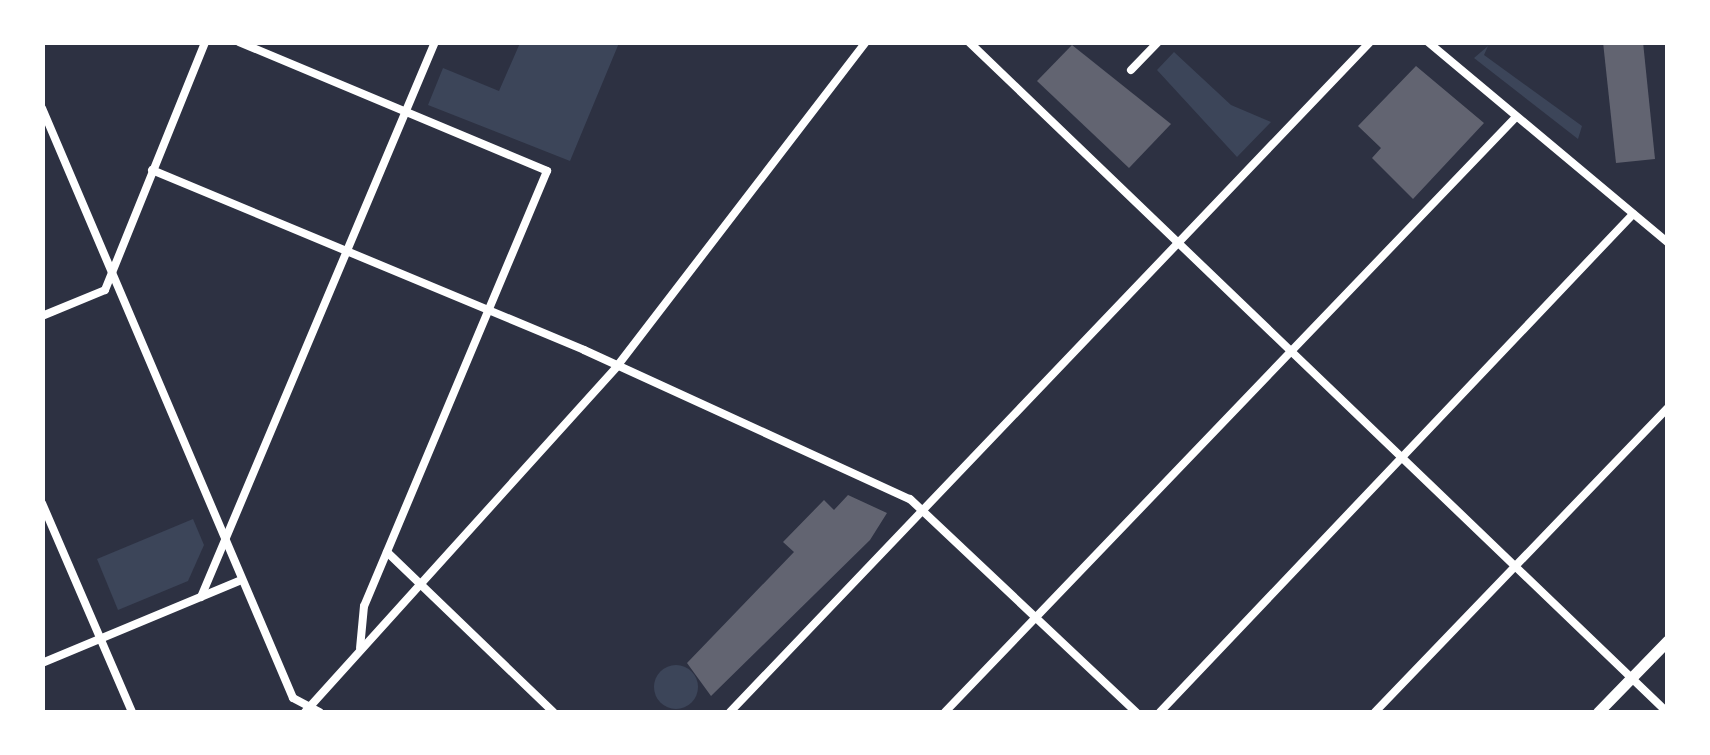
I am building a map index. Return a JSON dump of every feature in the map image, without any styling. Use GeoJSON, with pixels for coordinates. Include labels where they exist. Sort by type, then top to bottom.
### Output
{"type":"FeatureCollection","features":[{"type":"Feature","properties":{"kind":"main road"},"geometry":{"type":"LineString","coordinates":[[1598,712],[1668,640]]}},
{"type":"Feature","properties":{"kind":"street"},"geometry":{"type":"LineString","coordinates":[[42,316],[105,290],[205,42]]}},
{"type":"Feature","properties":{"kind":"street"},"geometry":{"type":"LineString","coordinates":[[240,42],[547,171],[364,606],[360,648]]}},
{"type":"Feature","properties":{"kind":"street"},"geometry":{"type":"LineString","coordinates":[[201,597],[435,42]]}},
{"type":"Feature","properties":{"kind":"street"},"geometry":{"type":"LineString","coordinates":[[307,710],[416,582],[618,364],[866,42]]}},
{"type":"Feature","properties":{"kind":"street"},"geometry":{"type":"LineString","coordinates":[[968,42],[1667,712]]}},
{"type":"Feature","properties":{"kind":"street"},"geometry":{"type":"LineString","coordinates":[[1132,70],[1158,42]]}},
{"type":"Feature","properties":{"kind":"street"},"geometry":{"type":"LineString","coordinates":[[730,712],[1370,42]]}},
{"type":"Feature","properties":{"kind":"street"},"geometry":{"type":"LineString","coordinates":[[1428,42],[1668,243]]}},
{"type":"Feature","properties":{"kind":"street"},"geometry":{"type":"LineString","coordinates":[[42,108],[293,698],[307,710],[319,712]]}},
{"type":"Feature","properties":{"kind":"street"},"geometry":{"type":"LineString","coordinates":[[944,712],[1516,116]]}},
{"type":"Feature","properties":{"kind":"street"},"geometry":{"type":"LineString","coordinates":[[152,170],[618,364],[923,512],[1136,712]]}},
{"type":"Feature","properties":{"kind":"street"},"geometry":{"type":"LineString","coordinates":[[1160,712],[1633,214]]}},
{"type":"Feature","properties":{"kind":"street"},"geometry":{"type":"LineString","coordinates":[[1375,712],[1668,408]]}},
{"type":"Feature","properties":{"kind":"street"},"geometry":{"type":"LineString","coordinates":[[42,503],[132,712]]}},
{"type":"Feature","properties":{"kind":"street"},"geometry":{"type":"LineString","coordinates":[[387,552],[553,712]]}},
{"type":"Feature","properties":{"kind":"street"},"geometry":{"type":"LineString","coordinates":[[42,663],[242,580]]}},
{"type":"Feature","properties":{"kind":"shaded area"},"geometry":{"type":"Polygon","coordinates":[[[520,43],[619,43],[570,161],[428,105],[443,68],[499,91],[520,43]]]}},
{"type":"Feature","properties":{"kind":"shaded area"},"geometry":{"type":"Polygon","coordinates":[[[1488,46],[1484,55],[1582,126],[1578,139],[1474,58],[1488,46]]]}},
{"type":"Feature","properties":{"kind":"shaded area"},"geometry":{"type":"Polygon","coordinates":[[[1174,52],[1231,105],[1271,122],[1237,157],[1157,70],[1174,52]]]}},
{"type":"Feature","properties":{"kind":"shaded area"},"geometry":{"type":"Polygon","coordinates":[[[193,519],[204,545],[188,581],[118,610],[97,559],[193,519]]]}},
{"type":"Feature","properties":{"kind":"shaded area"},"geometry":{"type":"Polygon","coordinates":[[[676,665],[691,672],[698,687],[691,702],[676,709],[661,702],[654,687],[661,672],[676,665]]]}},
{"type":"Feature","properties":{"kind":"building"},"geometry":{"type":"Polygon","coordinates":[[[1603,42],[1643,42],[1655,159],[1616,163],[1603,42]]]}},
{"type":"Feature","properties":{"kind":"building"},"geometry":{"type":"Polygon","coordinates":[[[1072,45],[1171,124],[1129,168],[1037,81],[1072,45]]]}},
{"type":"Feature","properties":{"kind":"building"},"geometry":{"type":"Polygon","coordinates":[[[1416,66],[1484,123],[1413,199],[1372,158],[1381,148],[1358,126],[1416,66]]]}},
{"type":"Feature","properties":{"kind":"building"},"geometry":{"type":"Polygon","coordinates":[[[848,495],[887,513],[870,540],[711,696],[687,663],[794,552],[783,542],[824,500],[834,510],[848,495]]]}}]}
